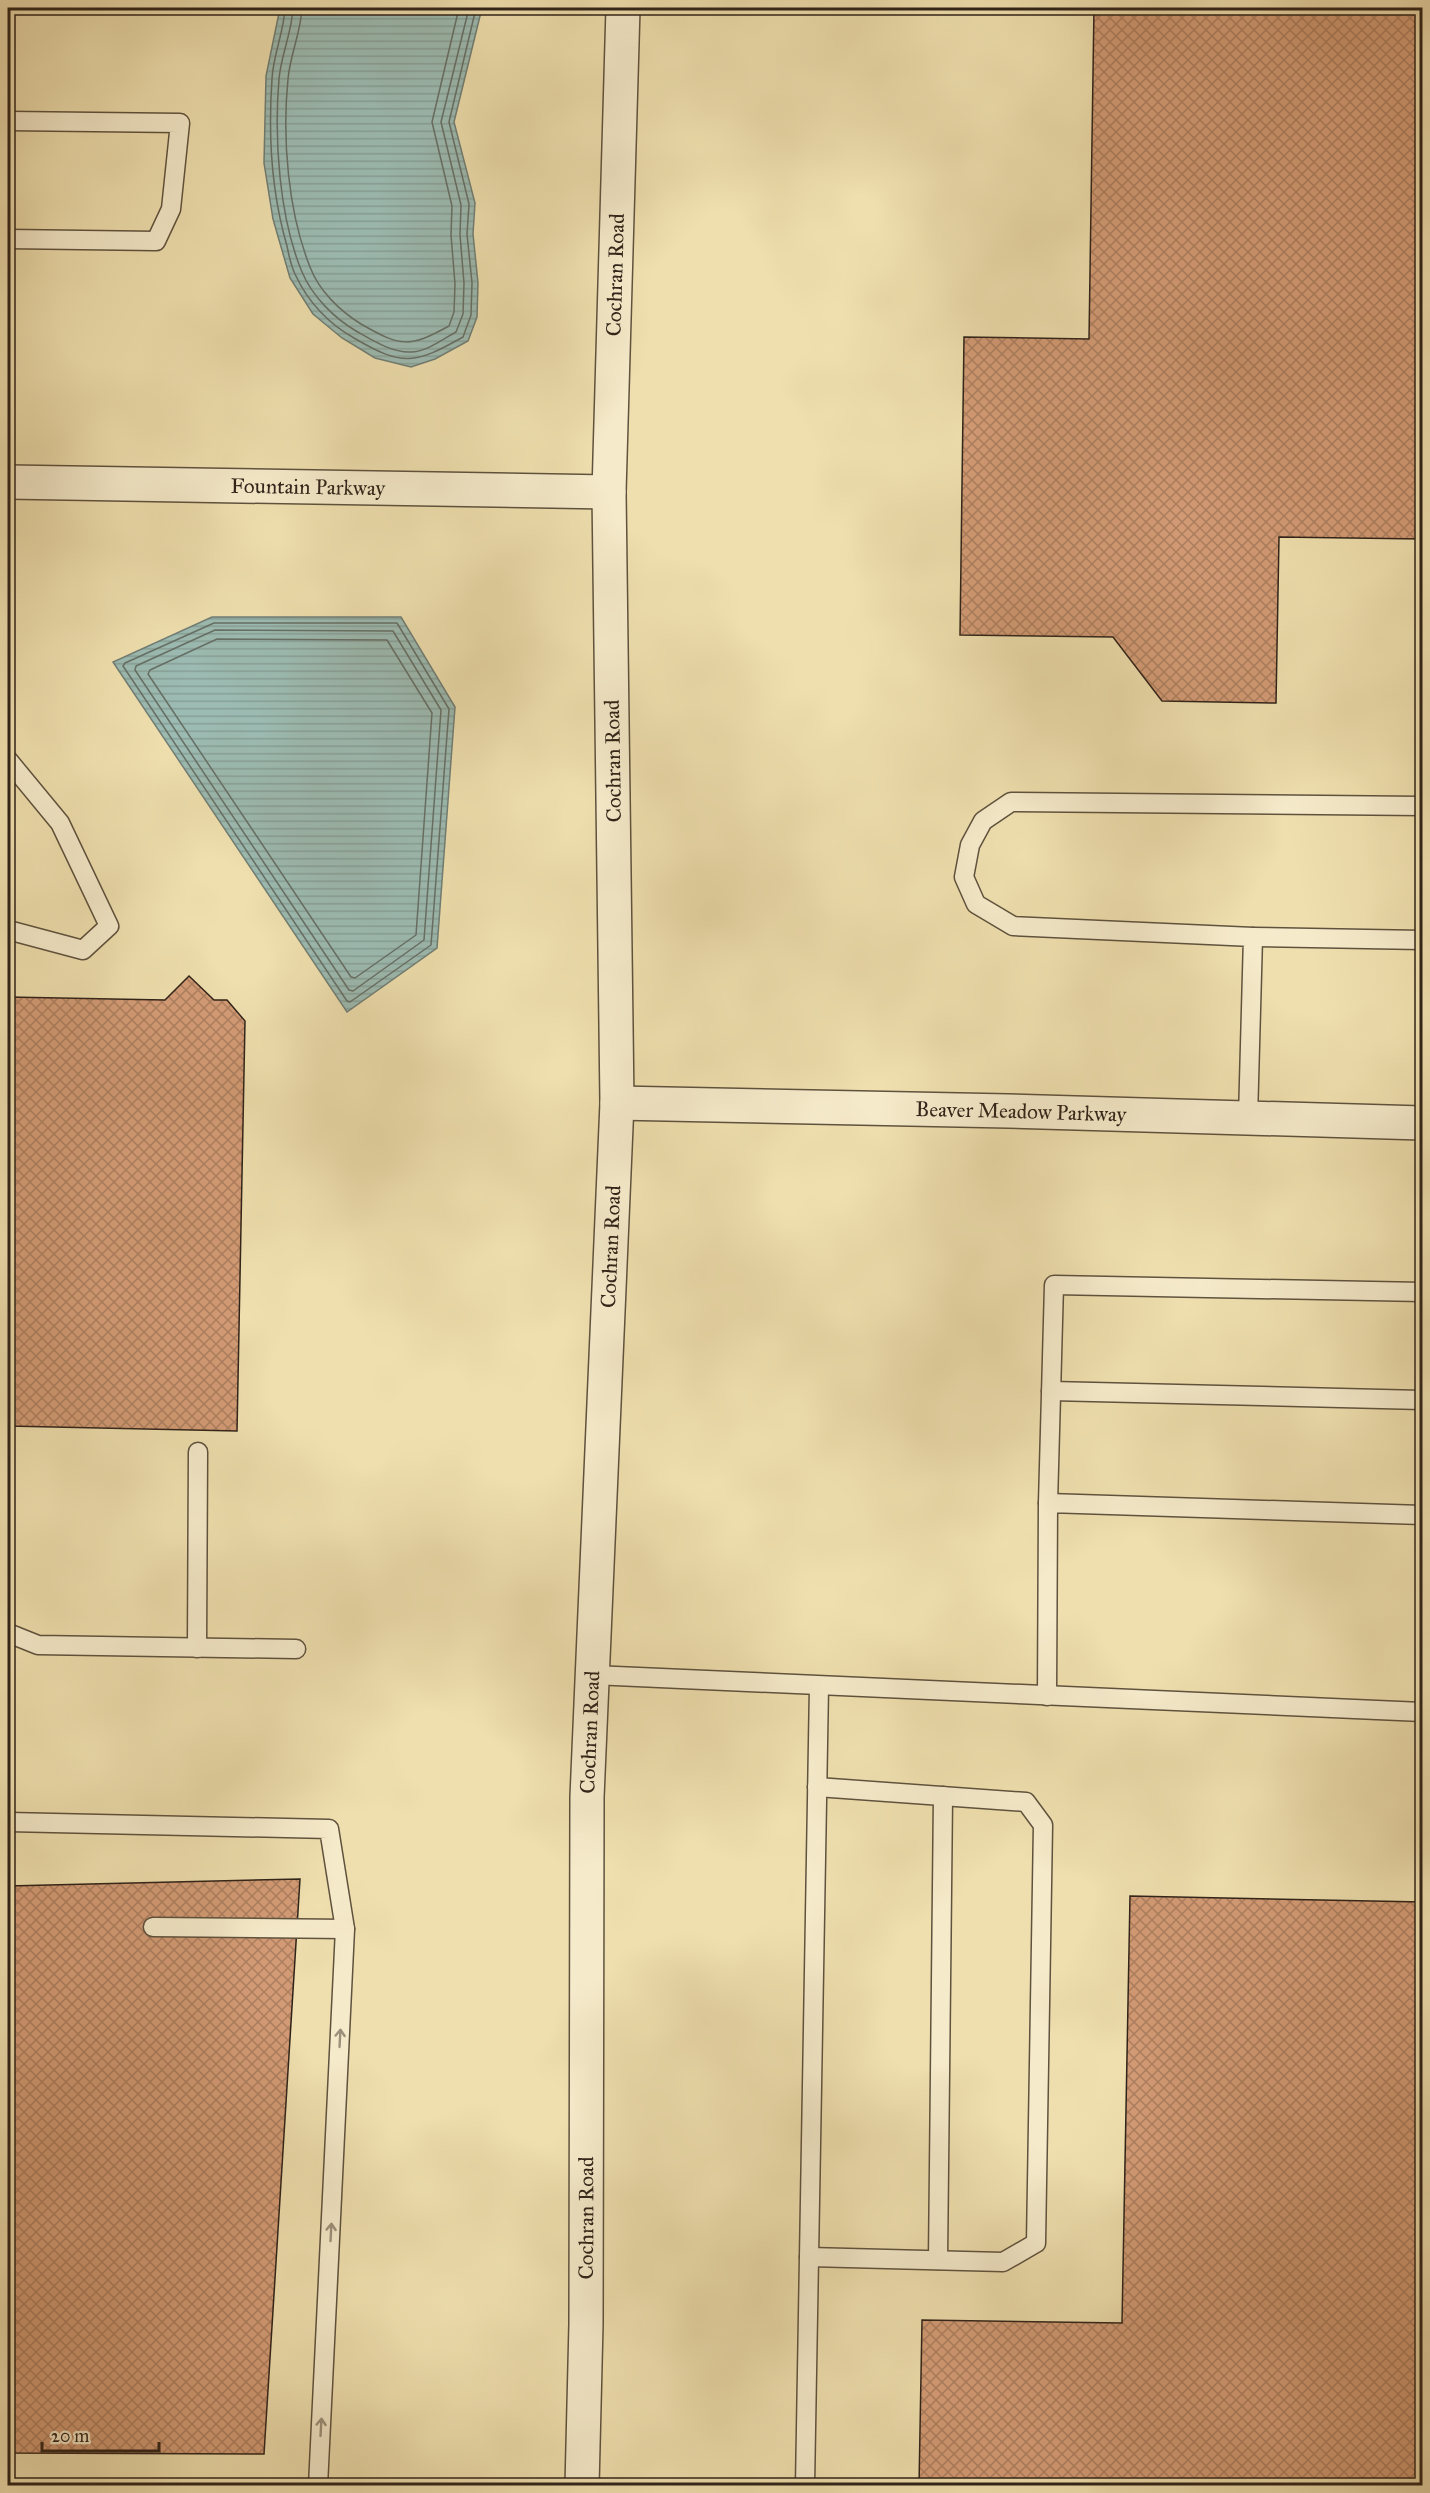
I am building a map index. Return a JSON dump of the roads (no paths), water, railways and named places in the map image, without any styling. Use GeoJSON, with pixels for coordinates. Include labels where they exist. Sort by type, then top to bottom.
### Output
{"type":"FeatureCollection","features":[{"type":"Feature","properties":{"kind":"street","name":"Cochran Road"},"geometry":{"type":"LineString","coordinates":[[582,2486],[586,2324],[587,1797],[617,1103],[609,492],[623,8]]}},
{"type":"Feature","properties":{"kind":"street","name":"Fountain Parkway"},"geometry":{"type":"LineString","coordinates":[[8,482],[609,492]]}},
{"type":"Feature","properties":{"kind":"street","name":"Beaver Meadow Parkway"},"geometry":{"type":"LineString","coordinates":[[617,1103],[1422,1123]]}},
{"type":"Feature","properties":{"kind":"lane"},"geometry":{"type":"LineString","coordinates":[[8,121],[180,123],[171,209],[156,241],[8,239]]}},
{"type":"Feature","properties":{"kind":"lane"},"geometry":{"type":"LineString","coordinates":[[8,760],[60,823],[109,926],[84,950],[8,930]]}},
{"type":"Feature","properties":{"kind":"lane"},"geometry":{"type":"LineString","coordinates":[[1422,806],[1011,802],[983,821],[970,846],[964,877],[976,904],[1013,926],[1253,937],[1422,939]]}},
{"type":"Feature","properties":{"kind":"lane"},"geometry":{"type":"LineString","coordinates":[[1248,1118],[1253,937]]}},
{"type":"Feature","properties":{"kind":"lane"},"geometry":{"type":"LineString","coordinates":[[1047,1696],[1048,1503],[1054,1285],[1422,1292]]}},
{"type":"Feature","properties":{"kind":"lane"},"geometry":{"type":"LineString","coordinates":[[1051,1391],[1422,1400]]}},
{"type":"Feature","properties":{"kind":"lane"},"geometry":{"type":"LineString","coordinates":[[197,1648],[198,1452]]}},
{"type":"Feature","properties":{"kind":"lane"},"geometry":{"type":"LineString","coordinates":[[1048,1503],[1422,1515]]}},
{"type":"Feature","properties":{"kind":"lane"},"geometry":{"type":"LineString","coordinates":[[8,1633],[38,1645],[296,1649]]}},
{"type":"Feature","properties":{"kind":"lane"},"geometry":{"type":"LineString","coordinates":[[593,1675],[1422,1712]]}},
{"type":"Feature","properties":{"kind":"lane"},"geometry":{"type":"LineString","coordinates":[[805,2486],[819,1686]]}},
{"type":"Feature","properties":{"kind":"lane"},"geometry":{"type":"LineString","coordinates":[[809,2257],[1003,2262],[1036,2243],[1043,1825],[1026,1802],[817,1787]]}},
{"type":"Feature","properties":{"kind":"lane"},"geometry":{"type":"LineString","coordinates":[[938,2260],[943,1796]]}},
{"type":"Feature","properties":{"kind":"lane"},"geometry":{"type":"LineString","coordinates":[[8,1822],[329,1829],[345,1929],[318,2486]]}},
{"type":"Feature","properties":{"kind":"lane"},"geometry":{"type":"LineString","coordinates":[[153,1928],[345,1929]]}},
{"type":"Feature","properties":{"kind":"water"},"geometry":{"type":"Polygon","coordinates":[[[280,8],[482,8],[454,122],[475,203],[473,234],[478,283],[477,317],[468,341],[435,359],[411,367],[375,358],[342,338],[313,314],[290,278],[273,219],[264,163],[266,76],[280,8]]]}},
{"type":"Feature","properties":{"kind":"water"},"geometry":{"type":"Polygon","coordinates":[[[212,617],[401,617],[455,707],[437,948],[347,1012],[113,662],[212,617]]]}}]}
